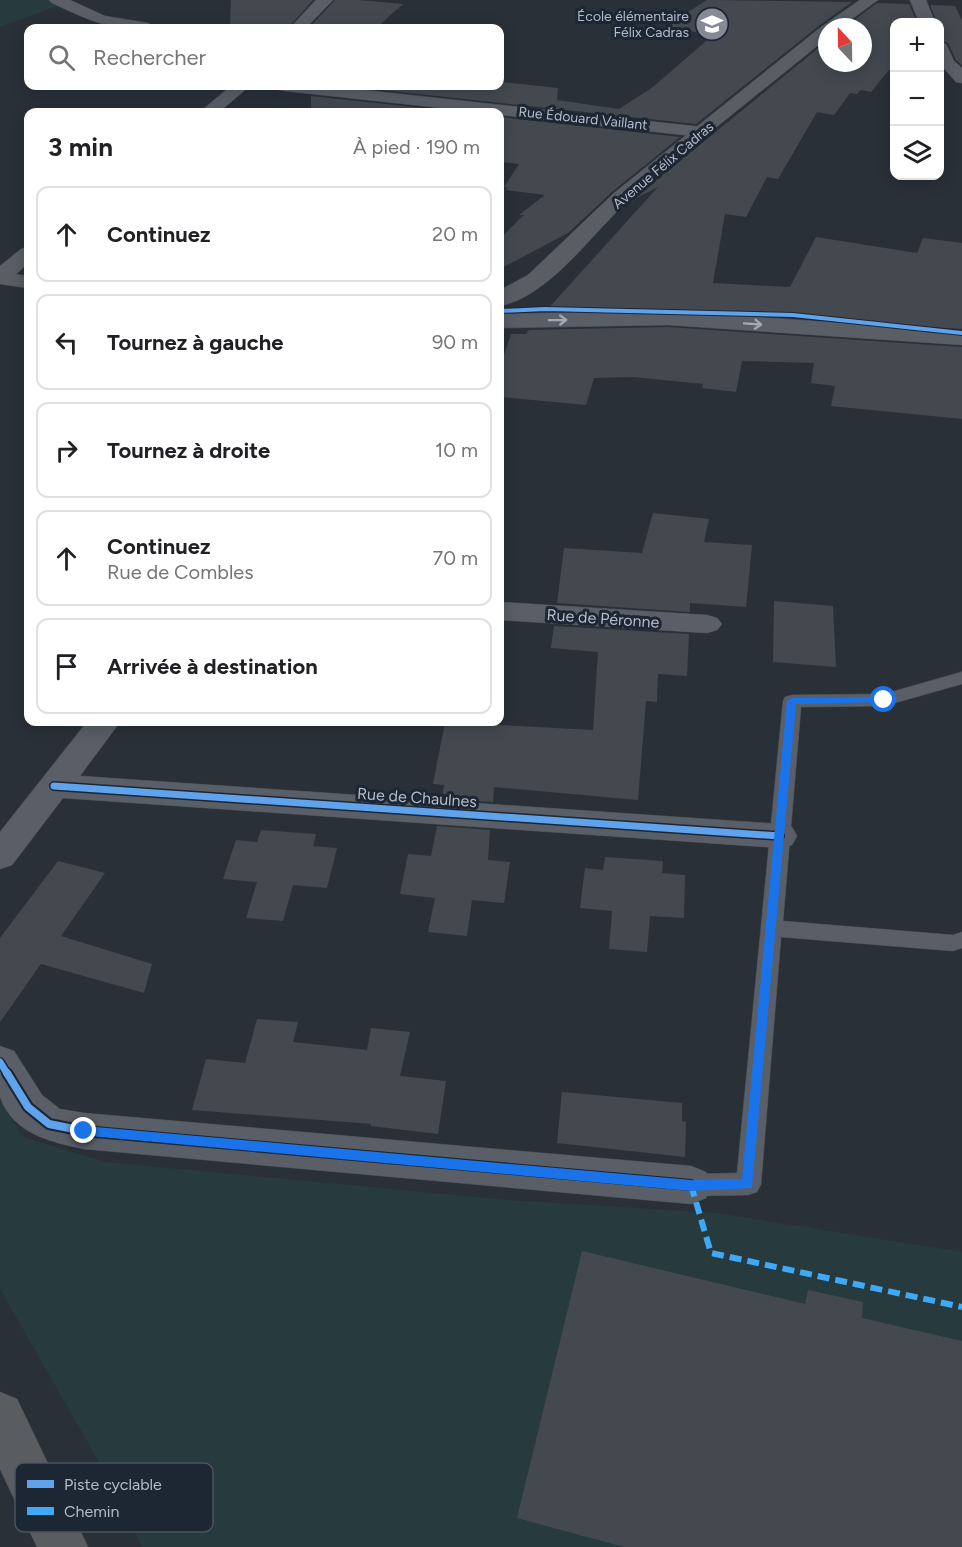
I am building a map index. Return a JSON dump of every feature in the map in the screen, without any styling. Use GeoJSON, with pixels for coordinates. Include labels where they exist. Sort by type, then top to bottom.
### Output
{"type":"FeatureCollection","features":[{"type":"Feature","properties":{"kind":"highway"},"geometry":{"type":"LineString","coordinates":[[0,1416],[23,1463]]}},
{"type":"Feature","properties":{"kind":"highway"},"geometry":{"type":"LineString","coordinates":[[56,1532],[63,1547]]}},
{"type":"Feature","properties":{"kind":"street"},"geometry":{"type":"LineString","coordinates":[[57,0],[101,20],[124,24]]}},
{"type":"Feature","properties":{"kind":"street"},"geometry":{"type":"LineString","coordinates":[[302,24],[325,0]]}},
{"type":"Feature","properties":{"kind":"street"},"geometry":{"type":"LineString","coordinates":[[844,18],[870,0]]}},
{"type":"Feature","properties":{"kind":"street"},"geometry":{"type":"LineString","coordinates":[[918,0],[925,18]]}},
{"type":"Feature","properties":{"kind":"street","name":"Avenue Félix Cadras"},"geometry":{"type":"LineString","coordinates":[[504,297],[536,280],[621,197],[818,37]]}},
{"type":"Feature","properties":{"kind":"street"},"geometry":{"type":"LineString","coordinates":[[944,57],[962,78]]}},
{"type":"Feature","properties":{"kind":"street"},"geometry":{"type":"LineString","coordinates":[[214,108],[236,90]]}},
{"type":"Feature","properties":{"kind":"street","name":"Rue Édouard Vaillant"},"geometry":{"type":"LineString","coordinates":[[321,90],[484,108]]}},
{"type":"Feature","properties":{"kind":"street","name":"Rue Édouard Vaillant"},"geometry":{"type":"LineString","coordinates":[[504,110],[702,132]]}},
{"type":"Feature","properties":{"kind":"street"},"geometry":{"type":"LineString","coordinates":[[0,278],[24,257]]}},
{"type":"Feature","properties":{"kind":"street"},"geometry":{"type":"LineString","coordinates":[[0,278],[24,281]]}},
{"type":"Feature","properties":{"kind":"street"},"geometry":{"type":"LineString","coordinates":[[504,321],[668,318],[962,338]]}},
{"type":"Feature","properties":{"kind":"street","name":"Rue de Péronne"},"geometry":{"type":"LineString","coordinates":[[504,611],[707,624]]}},
{"type":"Feature","properties":{"kind":"street"},"geometry":{"type":"LineString","coordinates":[[0,856],[101,726]]}},
{"type":"Feature","properties":{"kind":"street","name":"Rue de Chaulnes"},"geometry":{"type":"LineString","coordinates":[[54,786],[780,836]]}},
{"type":"Feature","properties":{"kind":"street"},"geometry":{"type":"LineString","coordinates":[[0,1062],[28,1107],[49,1124],[84,1131],[691,1185]]}},
{"type":"Feature","properties":{"kind":"lane"},"geometry":{"type":"LineString","coordinates":[[691,1185],[748,1184],[792,701],[884,700],[962,678]]}},
{"type":"Feature","properties":{"kind":"lane"},"geometry":{"type":"LineString","coordinates":[[772,928],[953,943],[962,940]]}},
{"type":"Feature","properties":{"kind":"green space"},"geometry":{"type":"Polygon","coordinates":[[[0,0],[50,0],[60,5],[0,27],[0,0]]]}},
{"type":"Feature","properties":{"kind":"green space"},"geometry":{"type":"Polygon","coordinates":[[[0,1100],[23,1137],[106,1162],[507,1200],[717,1213],[962,1252],[962,1547],[142,1547],[134,1532],[213,1532],[213,1463],[99,1463],[0,1289],[0,1100]]]}},
{"type":"Feature","properties":{"kind":"building"},"geometry":{"type":"Polygon","coordinates":[[[231,0],[313,0],[292,24],[230,24],[231,0]]]}},
{"type":"Feature","properties":{"kind":"building"},"geometry":{"type":"Polygon","coordinates":[[[335,0],[403,4],[380,24],[313,24],[335,0]]]}},
{"type":"Feature","properties":{"kind":"building"},"geometry":{"type":"Polygon","coordinates":[[[707,0],[852,2],[830,18],[818,18],[818,27],[696,124],[381,90],[504,90],[504,82],[558,88],[557,100],[619,109],[653,87],[713,35],[664,27],[707,0]]]}},
{"type":"Feature","properties":{"kind":"building"},"geometry":{"type":"Polygon","coordinates":[[[877,3],[909,4],[915,18],[890,18],[890,70],[871,92],[861,90],[857,94],[850,93],[834,115],[817,112],[778,179],[767,177],[746,217],[725,214],[713,283],[790,287],[816,237],[917,253],[923,238],[962,243],[962,329],[668,309],[546,311],[658,187],[631,201],[818,48],[818,72],[872,72],[872,18],[857,18],[877,3]]]}},
{"type":"Feature","properties":{"kind":"building"},"geometry":{"type":"Polygon","coordinates":[[[930,5],[955,6],[962,20],[962,65],[956,60],[948,43],[944,42],[944,18],[935,18],[930,5]]]}},
{"type":"Feature","properties":{"kind":"building"},"geometry":{"type":"Polygon","coordinates":[[[311,96],[424,108],[311,108],[311,96]]]}},
{"type":"Feature","properties":{"kind":"building"},"geometry":{"type":"Polygon","coordinates":[[[504,117],[680,137],[613,191],[568,233],[504,267],[504,234],[524,215],[519,215],[545,195],[506,190],[507,187],[504,187],[519,164],[504,162],[504,117]]]}},
{"type":"Feature","properties":{"kind":"building"},"geometry":{"type":"Polygon","coordinates":[[[668,327],[962,347],[962,419],[831,406],[835,386],[811,383],[814,363],[742,361],[736,392],[702,388],[703,384],[633,377],[594,378],[586,405],[504,397],[504,355],[511,334],[526,334],[529,330],[668,327]]]}},
{"type":"Feature","properties":{"kind":"building"},"geometry":{"type":"Polygon","coordinates":[[[653,513],[709,519],[704,542],[752,545],[746,607],[690,603],[690,612],[557,603],[564,548],[642,553],[653,513]]]}},
{"type":"Feature","properties":{"kind":"building"},"geometry":{"type":"Polygon","coordinates":[[[774,601],[833,606],[836,667],[773,662],[774,601]]]}},
{"type":"Feature","properties":{"kind":"building"},"geometry":{"type":"Polygon","coordinates":[[[554,626],[689,634],[687,676],[658,674],[657,702],[646,701],[638,800],[494,787],[493,802],[442,799],[444,785],[433,784],[444,726],[504,725],[593,730],[598,652],[551,648],[554,626]]]}},
{"type":"Feature","properties":{"kind":"building"},"geometry":{"type":"Polygon","coordinates":[[[437,826],[490,830],[488,860],[510,862],[504,903],[472,900],[467,936],[428,932],[435,898],[400,894],[408,854],[431,856],[437,826]]]}},
{"type":"Feature","properties":{"kind":"building"},"geometry":{"type":"Polygon","coordinates":[[[261,830],[316,834],[313,846],[337,848],[327,888],[293,885],[283,921],[246,918],[257,882],[223,879],[236,840],[257,842],[261,830]]]}},
{"type":"Feature","properties":{"kind":"building"},"geometry":{"type":"Polygon","coordinates":[[[605,857],[663,861],[662,873],[685,875],[684,918],[650,916],[647,952],[609,949],[612,911],[580,908],[585,868],[603,870],[605,857]]]}},
{"type":"Feature","properties":{"kind":"building"},"geometry":{"type":"Polygon","coordinates":[[[58,861],[105,873],[61,936],[152,964],[144,993],[41,964],[0,1022],[0,938],[58,861]]]}},
{"type":"Feature","properties":{"kind":"building"},"geometry":{"type":"Polygon","coordinates":[[[257,1019],[298,1022],[293,1042],[367,1050],[371,1028],[410,1032],[400,1076],[446,1081],[438,1134],[371,1126],[371,1124],[192,1110],[206,1059],[245,1063],[257,1019]]]}},
{"type":"Feature","properties":{"kind":"building"},"geometry":{"type":"Polygon","coordinates":[[[562,1092],[682,1103],[682,1121],[686,1122],[685,1157],[557,1143],[562,1092]]]}},
{"type":"Feature","properties":{"kind":"building"},"geometry":{"type":"Polygon","coordinates":[[[582,1251],[805,1304],[808,1290],[863,1302],[862,1318],[962,1341],[962,1547],[624,1547],[517,1518],[582,1251]]]}},
{"type":"Feature","properties":{"kind":"marked path"},"geometry":{"type":"LineString","coordinates":[[691,1185],[711,1253],[962,1307]]}},
{"type":"Feature","properties":{"kind":"cycle path"},"geometry":{"type":"LineString","coordinates":[[504,311],[545,309],[685,311],[793,315],[962,333]]}},
{"type":"Feature","properties":{"kind":"cycle path"},"geometry":{"type":"LineString","coordinates":[[54,786],[780,836]]}},
{"type":"Feature","properties":{"kind":"cycle path"},"geometry":{"type":"LineString","coordinates":[[0,1062],[28,1107],[49,1124],[84,1131],[691,1185]]}},
{"type":"Feature","properties":{"kind":"place","name":"École élémentaire Félix Cadras"},"geometry":{"type":"Point","coordinates":[712,24]}},
{"type":"Feature","properties":{"kind":"route"},"geometry":{"type":"LineString","coordinates":[[84,1131],[691,1185],[748,1184],[792,701],[884,700]]}}]}
